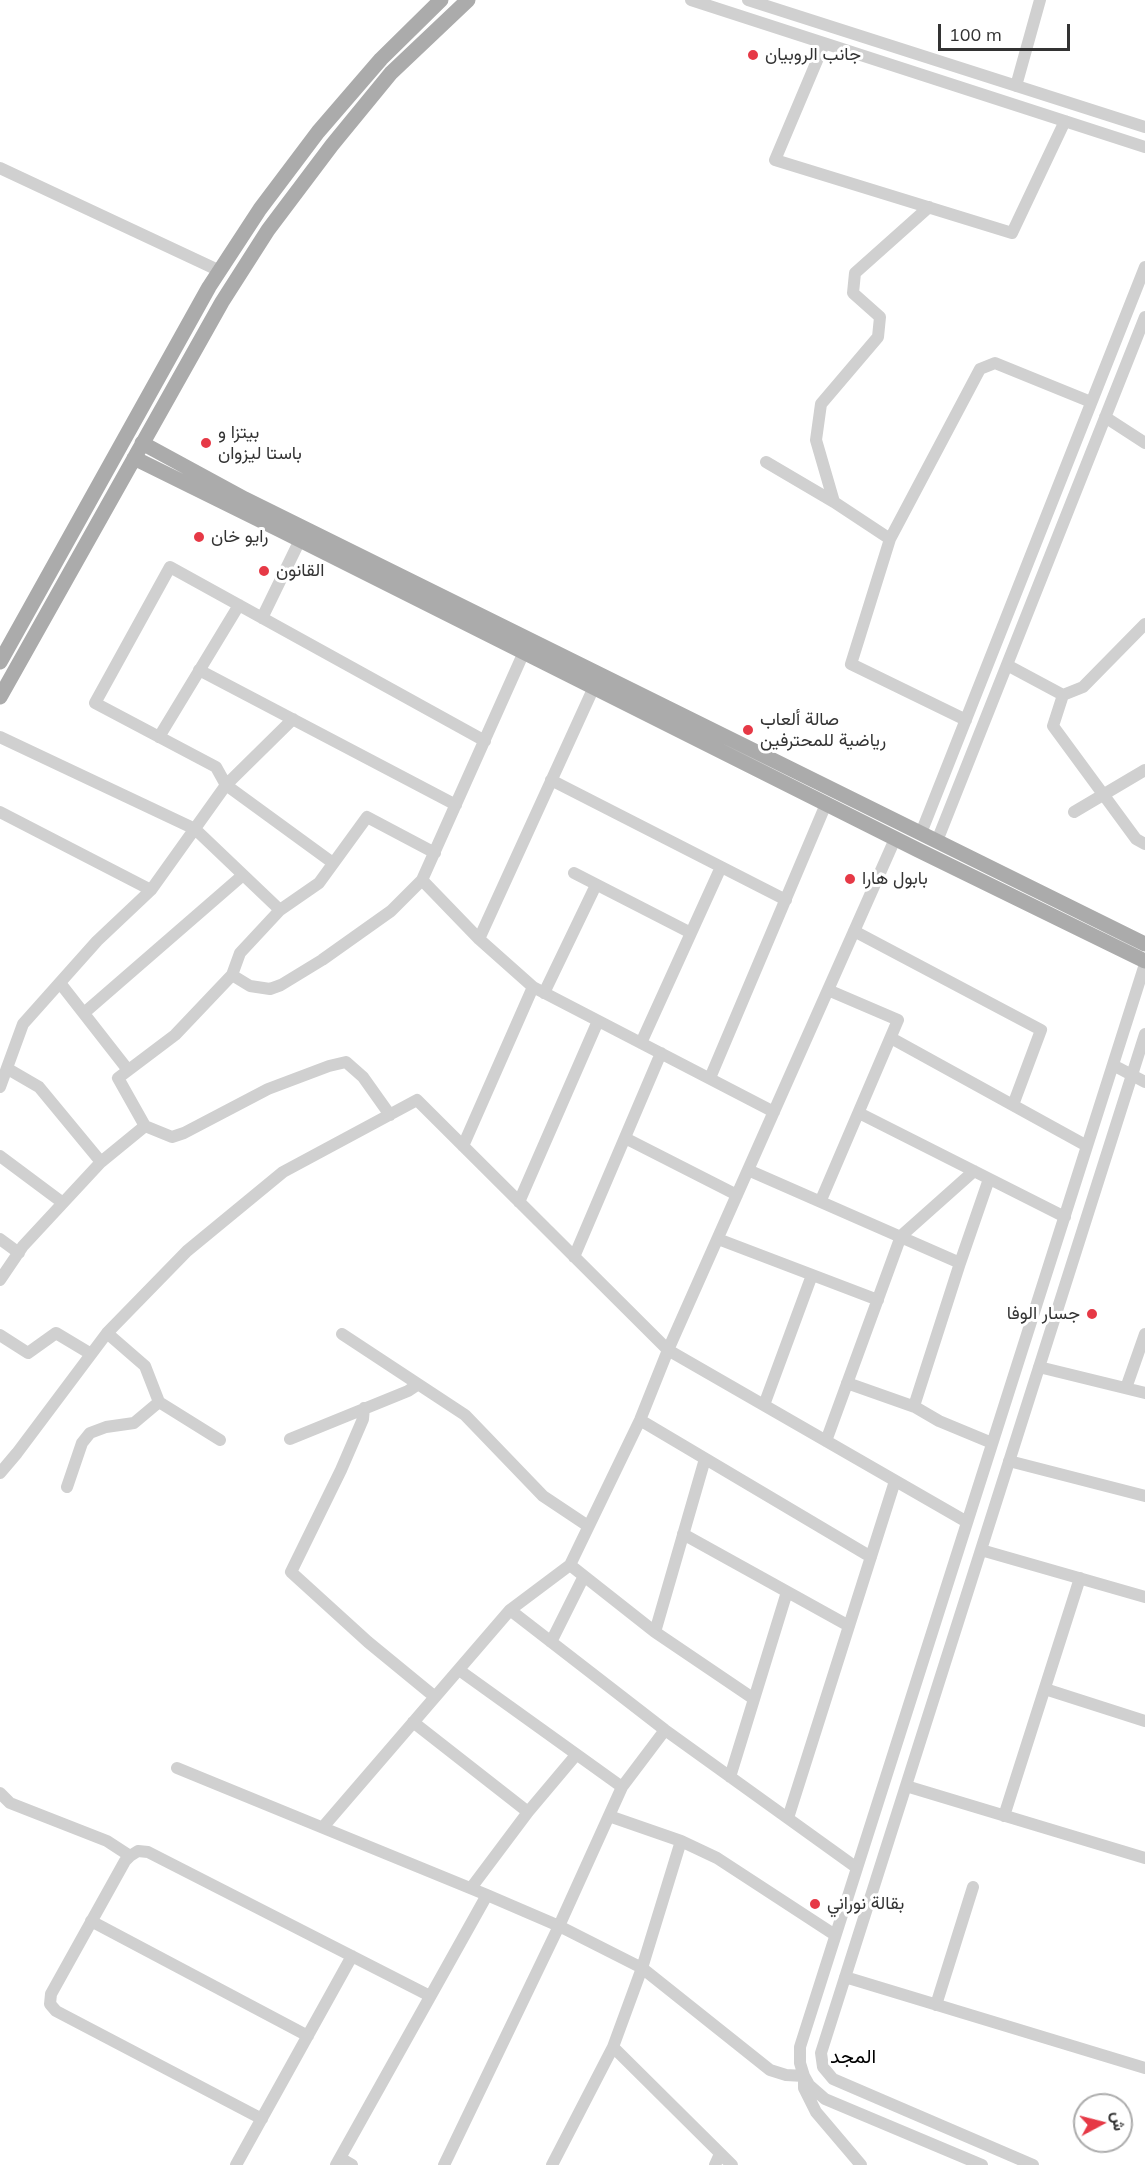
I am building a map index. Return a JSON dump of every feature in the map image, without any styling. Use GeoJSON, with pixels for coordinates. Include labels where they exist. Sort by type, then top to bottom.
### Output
{"type":"FeatureCollection","features":[{"type":"Feature","properties":{"kind":"main road"},"geometry":{"type":"LineString","coordinates":[[0,662],[220,271],[260,209],[318,132],[381,60],[441,0]]}},
{"type":"Feature","properties":{"kind":"main road"},"geometry":{"type":"LineString","coordinates":[[0,697],[222,302],[268,230],[332,145],[391,73],[468,0]]}},
{"type":"Feature","properties":{"kind":"main road"},"geometry":{"type":"LineString","coordinates":[[142,443],[245,498],[1145,944]]}},
{"type":"Feature","properties":{"kind":"main road"},"geometry":{"type":"LineString","coordinates":[[134,458],[1145,963]]}},
{"type":"Feature","properties":{"kind":"street"},"geometry":{"type":"LineString","coordinates":[[691,0],[1145,147]]}},
{"type":"Feature","properties":{"kind":"street"},"geometry":{"type":"LineString","coordinates":[[748,0],[1145,127]]}},
{"type":"Feature","properties":{"kind":"street"},"geometry":{"type":"LineString","coordinates":[[1016,86],[1040,0]]}},
{"type":"Feature","properties":{"kind":"street"},"geometry":{"type":"LineString","coordinates":[[824,44],[775,160],[1011,233],[1065,121]]}},
{"type":"Feature","properties":{"kind":"street"},"geometry":{"type":"LineString","coordinates":[[0,168],[220,271]]}},
{"type":"Feature","properties":{"kind":"street"},"geometry":{"type":"LineString","coordinates":[[834,502],[816,440],[821,404],[878,337],[880,317],[853,293],[855,273],[929,207]]}},
{"type":"Feature","properties":{"kind":"street"},"geometry":{"type":"LineString","coordinates":[[921,833],[1145,267]]}},
{"type":"Feature","properties":{"kind":"street"},"geometry":{"type":"LineString","coordinates":[[937,841],[1145,317]]}},
{"type":"Feature","properties":{"kind":"street"},"geometry":{"type":"LineString","coordinates":[[966,720],[851,664],[890,539],[980,369],[995,363],[1091,402]]}},
{"type":"Feature","properties":{"kind":"street"},"geometry":{"type":"LineString","coordinates":[[1105,417],[1145,443]]}},
{"type":"Feature","properties":{"kind":"street"},"geometry":{"type":"LineString","coordinates":[[766,462],[834,502],[890,539]]}},
{"type":"Feature","properties":{"kind":"street"},"geometry":{"type":"LineString","coordinates":[[262,618],[300,540]]}},
{"type":"Feature","properties":{"kind":"street"},"geometry":{"type":"LineString","coordinates":[[333,863],[226,785],[216,767],[95,703],[170,567],[485,741]]}},
{"type":"Feature","properties":{"kind":"street"},"geometry":{"type":"LineString","coordinates":[[159,737],[239,605]]}},
{"type":"Feature","properties":{"kind":"street"},"geometry":{"type":"LineString","coordinates":[[1006,665],[1063,695],[1083,687],[1145,624]]}},
{"type":"Feature","properties":{"kind":"street"},"geometry":{"type":"LineString","coordinates":[[232,975],[250,986],[270,989],[280,985],[322,960],[391,911],[422,880],[524,652]]}},
{"type":"Feature","properties":{"kind":"street"},"geometry":{"type":"LineString","coordinates":[[200,670],[456,805]]}},
{"type":"Feature","properties":{"kind":"street"},"geometry":{"type":"LineString","coordinates":[[479,939],[594,687]]}},
{"type":"Feature","properties":{"kind":"street"},"geometry":{"type":"LineString","coordinates":[[1063,695],[1053,726],[1136,839],[1145,844]]}},
{"type":"Feature","properties":{"kind":"street"},"geometry":{"type":"LineString","coordinates":[[0,1087],[23,1024],[98,941],[151,890],[226,785],[293,719]]}},
{"type":"Feature","properties":{"kind":"street"},"geometry":{"type":"LineString","coordinates":[[0,737],[195,829],[280,910]]}},
{"type":"Feature","properties":{"kind":"street"},"geometry":{"type":"LineString","coordinates":[[1074,812],[1145,770]]}},
{"type":"Feature","properties":{"kind":"street"},"geometry":{"type":"LineString","coordinates":[[551,780],[786,900]]}},
{"type":"Feature","properties":{"kind":"street"},"geometry":{"type":"LineString","coordinates":[[710,1078],[826,804]]}},
{"type":"Feature","properties":{"kind":"street"},"geometry":{"type":"LineString","coordinates":[[0,812],[151,890]]}},
{"type":"Feature","properties":{"kind":"street"},"geometry":{"type":"LineString","coordinates":[[390,1115],[363,1077],[346,1062],[328,1065],[268,1089],[172,1137],[145,1126],[118,1078],[175,1035],[232,975],[240,953],[280,910],[319,883],[367,817],[435,853]]}},
{"type":"Feature","properties":{"kind":"street"},"geometry":{"type":"LineString","coordinates":[[323,1827],[510,1611],[570,1565],[640,1420],[668,1350],[895,839]]}},
{"type":"Feature","properties":{"kind":"street"},"geometry":{"type":"LineString","coordinates":[[641,1042],[721,867]]}},
{"type":"Feature","properties":{"kind":"street"},"geometry":{"type":"LineString","coordinates":[[574,873],[691,933]]}},
{"type":"Feature","properties":{"kind":"street"},"geometry":{"type":"LineString","coordinates":[[84,1013],[243,876]]}},
{"type":"Feature","properties":{"kind":"street"},"geometry":{"type":"LineString","coordinates":[[422,880],[479,939],[539,990],[774,1112]]}},
{"type":"Feature","properties":{"kind":"street"},"geometry":{"type":"LineString","coordinates":[[463,1146],[539,990],[596,885]]}},
{"type":"Feature","properties":{"kind":"street"},"geometry":{"type":"LineString","coordinates":[[854,931],[1041,1030],[1013,1105]]}},
{"type":"Feature","properties":{"kind":"street"},"geometry":{"type":"LineString","coordinates":[[982,2165],[825,2099],[809,2085],[804,2076],[800,2063],[800,2047],[1145,963]]}},
{"type":"Feature","properties":{"kind":"street"},"geometry":{"type":"LineString","coordinates":[[60,983],[128,1070]]}},
{"type":"Feature","properties":{"kind":"street"},"geometry":{"type":"LineString","coordinates":[[821,1200],[898,1020],[828,990]]}},
{"type":"Feature","properties":{"kind":"street"},"geometry":{"type":"LineString","coordinates":[[519,1202],[598,1021]]}},
{"type":"Feature","properties":{"kind":"street"},"geometry":{"type":"LineString","coordinates":[[1033,2165],[833,2079],[827,2074],[821,2060],[821,2053],[1145,1034]]}},
{"type":"Feature","properties":{"kind":"street"},"geometry":{"type":"LineString","coordinates":[[891,1038],[1087,1146]]}},
{"type":"Feature","properties":{"kind":"street"},"geometry":{"type":"LineString","coordinates":[[574,1257],[661,1053]]}},
{"type":"Feature","properties":{"kind":"street"},"geometry":{"type":"LineString","coordinates":[[1113,1065],[1145,1082]]}},
{"type":"Feature","properties":{"kind":"street"},"geometry":{"type":"LineString","coordinates":[[8,1069],[39,1087],[100,1162]]}},
{"type":"Feature","properties":{"kind":"street"},"geometry":{"type":"LineString","coordinates":[[0,1473],[18,1453],[107,1333],[186,1251],[283,1172],[417,1100],[668,1350],[967,1522]]}},
{"type":"Feature","properties":{"kind":"street"},"geometry":{"type":"LineString","coordinates":[[860,1113],[1065,1217]]}},
{"type":"Feature","properties":{"kind":"street"},"geometry":{"type":"LineString","coordinates":[[0,1280],[18,1253],[100,1162],[145,1126]]}},
{"type":"Feature","properties":{"kind":"street"},"geometry":{"type":"LineString","coordinates":[[625,1138],[737,1195]]}},
{"type":"Feature","properties":{"kind":"street"},"geometry":{"type":"LineString","coordinates":[[0,1156],[63,1203]]}},
{"type":"Feature","properties":{"kind":"street"},"geometry":{"type":"LineString","coordinates":[[748,1170],[821,1200],[960,1263]]}},
{"type":"Feature","properties":{"kind":"street"},"geometry":{"type":"LineString","coordinates":[[826,1441],[901,1236],[974,1171]]}},
{"type":"Feature","properties":{"kind":"street"},"geometry":{"type":"LineString","coordinates":[[915,1402],[989,1179]]}},
{"type":"Feature","properties":{"kind":"street"},"geometry":{"type":"LineString","coordinates":[[0,1239],[18,1253]]}},
{"type":"Feature","properties":{"kind":"street"},"geometry":{"type":"LineString","coordinates":[[718,1239],[878,1300]]}},
{"type":"Feature","properties":{"kind":"street"},"geometry":{"type":"LineString","coordinates":[[764,1405],[812,1275]]}},
{"type":"Feature","properties":{"kind":"street"},"geometry":{"type":"LineString","coordinates":[[0,1335],[28,1353],[56,1333],[91,1354]]}},
{"type":"Feature","properties":{"kind":"street"},"geometry":{"type":"LineString","coordinates":[[107,1333],[145,1366],[159,1402],[220,1440]]}},
{"type":"Feature","properties":{"kind":"street"},"geometry":{"type":"LineString","coordinates":[[342,1334],[465,1416],[543,1496],[588,1526]]}},
{"type":"Feature","properties":{"kind":"street"},"geometry":{"type":"LineString","coordinates":[[1126,1388],[1145,1334]]}},
{"type":"Feature","properties":{"kind":"street"},"geometry":{"type":"LineString","coordinates":[[1039,1367],[1145,1393]]}},
{"type":"Feature","properties":{"kind":"street"},"geometry":{"type":"LineString","coordinates":[[847,1383],[915,1407],[939,1421],[992,1443]]}},
{"type":"Feature","properties":{"kind":"street"},"geometry":{"type":"LineString","coordinates":[[290,1439],[408,1391],[417,1385]]}},
{"type":"Feature","properties":{"kind":"street"},"geometry":{"type":"LineString","coordinates":[[67,1487],[82,1443],[90,1433],[106,1427],[134,1423],[159,1402]]}},
{"type":"Feature","properties":{"kind":"street"},"geometry":{"type":"LineString","coordinates":[[364,1408],[363,1419],[342,1470],[291,1572],[368,1642],[435,1697]]}},
{"type":"Feature","properties":{"kind":"street"},"geometry":{"type":"LineString","coordinates":[[640,1420],[871,1557]]}},
{"type":"Feature","properties":{"kind":"street"},"geometry":{"type":"LineString","coordinates":[[655,1632],[705,1459]]}},
{"type":"Feature","properties":{"kind":"street"},"geometry":{"type":"LineString","coordinates":[[1009,1461],[1145,1496]]}},
{"type":"Feature","properties":{"kind":"street"},"geometry":{"type":"LineString","coordinates":[[788,1818],[895,1481]]}},
{"type":"Feature","properties":{"kind":"street"},"geometry":{"type":"LineString","coordinates":[[683,1534],[849,1626]]}},
{"type":"Feature","properties":{"kind":"street"},"geometry":{"type":"LineString","coordinates":[[981,1550],[1145,1597]]}},
{"type":"Feature","properties":{"kind":"street"},"geometry":{"type":"LineString","coordinates":[[570,1565],[655,1632],[754,1699]]}},
{"type":"Feature","properties":{"kind":"street"},"geometry":{"type":"LineString","coordinates":[[551,1642],[584,1576]]}},
{"type":"Feature","properties":{"kind":"street"},"geometry":{"type":"LineString","coordinates":[[1004,1816],[1080,1578]]}},
{"type":"Feature","properties":{"kind":"street"},"geometry":{"type":"LineString","coordinates":[[730,1777],[787,1592]]}},
{"type":"Feature","properties":{"kind":"street"},"geometry":{"type":"LineString","coordinates":[[510,1611],[665,1730],[857,1868]]}},
{"type":"Feature","properties":{"kind":"street"},"geometry":{"type":"LineString","coordinates":[[459,1670],[622,1787]]}},
{"type":"Feature","properties":{"kind":"street"},"geometry":{"type":"LineString","coordinates":[[1045,1689],[1145,1721]]}},
{"type":"Feature","properties":{"kind":"street"},"geometry":{"type":"LineString","coordinates":[[413,1722],[528,1812]]}},
{"type":"Feature","properties":{"kind":"street"},"geometry":{"type":"LineString","coordinates":[[444,2165],[559,1926],[622,1787],[665,1730]]}},
{"type":"Feature","properties":{"kind":"street"},"geometry":{"type":"LineString","coordinates":[[471,1888],[528,1812],[576,1755]]}},
{"type":"Feature","properties":{"kind":"street"},"geometry":{"type":"LineString","coordinates":[[177,1768],[559,1926],[642,1968],[770,2070],[786,2075],[804,2076]]}},
{"type":"Feature","properties":{"kind":"street"},"geometry":{"type":"LineString","coordinates":[[906,1786],[1145,1858]]}},
{"type":"Feature","properties":{"kind":"street"},"geometry":{"type":"LineString","coordinates":[[0,1793],[10,1803],[107,1841],[129,1856]]}},
{"type":"Feature","properties":{"kind":"street"},"geometry":{"type":"LineString","coordinates":[[609,1816],[681,1841],[717,1858],[835,1935]]}},
{"type":"Feature","properties":{"kind":"street"},"geometry":{"type":"LineString","coordinates":[[552,2165],[613,2047],[642,1968],[681,1841]]}},
{"type":"Feature","properties":{"kind":"street"},"geometry":{"type":"LineString","coordinates":[[261,2119],[56,2011],[50,2004],[51,1994],[129,1856],[138,1851],[148,1852],[430,1996]]}},
{"type":"Feature","properties":{"kind":"street"},"geometry":{"type":"LineString","coordinates":[[936,2005],[973,1887]]}},
{"type":"Feature","properties":{"kind":"street"},"geometry":{"type":"LineString","coordinates":[[352,2165],[338,2161],[487,1895]]}},
{"type":"Feature","properties":{"kind":"street"},"geometry":{"type":"LineString","coordinates":[[91,1921],[308,2036]]}},
{"type":"Feature","properties":{"kind":"street"},"geometry":{"type":"LineString","coordinates":[[236,2165],[352,1956]]}},
{"type":"Feature","properties":{"kind":"street"},"geometry":{"type":"LineString","coordinates":[[845,1977],[1145,2068]]}},
{"type":"Feature","properties":{"kind":"street"},"geometry":{"type":"LineString","coordinates":[[613,2047],[718,2159],[732,2165]]}},
{"type":"Feature","properties":{"kind":"street"},"geometry":{"type":"LineString","coordinates":[[804,2076],[804,2088],[816,2112],[861,2165]]}},
{"type":"Feature","properties":{"kind":"place","name":"جانب الروبيان"},"geometry":{"type":"Point","coordinates":[753,55]}},
{"type":"Feature","properties":{"kind":"place","name":"بيتزا و باستا ليزوان"},"geometry":{"type":"Point","coordinates":[206,443]}},
{"type":"Feature","properties":{"kind":"place","name":"رايو خان"},"geometry":{"type":"Point","coordinates":[199,537]}},
{"type":"Feature","properties":{"kind":"place","name":"القانون"},"geometry":{"type":"Point","coordinates":[264,571]}},
{"type":"Feature","properties":{"kind":"place","name":"صالة ألعاب رياضية للمحترفين"},"geometry":{"type":"Point","coordinates":[748,730]}},
{"type":"Feature","properties":{"kind":"place","name":"بابول هارا"},"geometry":{"type":"Point","coordinates":[850,879]}},
{"type":"Feature","properties":{"kind":"place","name":"جسار الوفا"},"geometry":{"type":"Point","coordinates":[1092,1314]}},
{"type":"Feature","properties":{"kind":"place","name":"بقالة نوراني"},"geometry":{"type":"Point","coordinates":[815,1904]}},
{"type":"Feature","properties":{"kind":"district","name":"المجد"},"geometry":{"type":"Point","coordinates":[853,2057]}}]}
